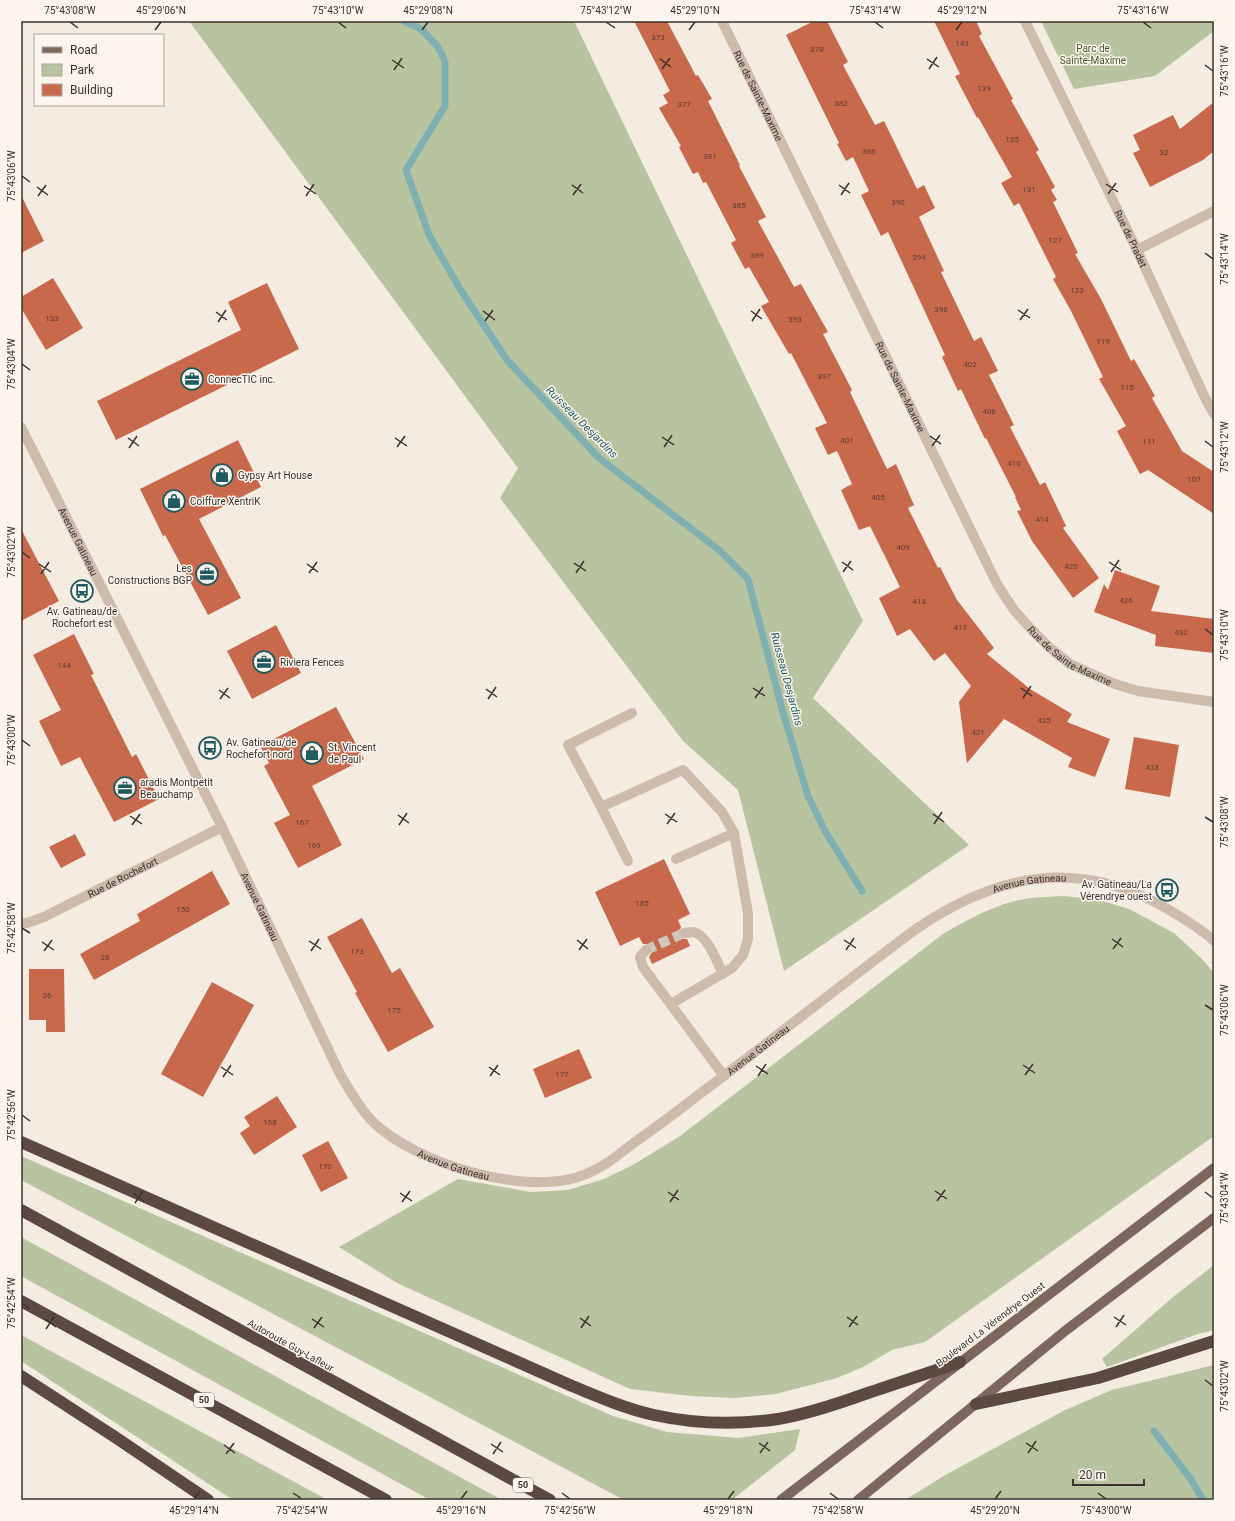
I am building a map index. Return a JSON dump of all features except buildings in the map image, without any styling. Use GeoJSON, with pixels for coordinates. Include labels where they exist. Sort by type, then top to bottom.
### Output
{"type":"FeatureCollection","features":[{"type":"Feature","properties":{"kind":"highway"},"geometry":{"type":"LineString","coordinates":[[21,1142],[572,1386],[618,1404],[655,1415],[694,1422],[723,1423],[778,1419],[824,1408],[960,1362]]}},
{"type":"Feature","properties":{"kind":"highway","name":"Autoroute Guy-Lafleur"},"geometry":{"type":"LineString","coordinates":[[21,1210],[550,1500]]}},
{"type":"Feature","properties":{"kind":"highway","name":"50"},"geometry":{"type":"LineString","coordinates":[[21,1301],[386,1500]]}},
{"type":"Feature","properties":{"kind":"highway"},"geometry":{"type":"LineString","coordinates":[[976,1404],[1098,1378],[1214,1340]]}},
{"type":"Feature","properties":{"kind":"highway"},"geometry":{"type":"LineString","coordinates":[[21,1376],[208,1500]]}},
{"type":"Feature","properties":{"kind":"main road","name":"Boulevard La Vérendrye Ouest"},"geometry":{"type":"LineString","coordinates":[[781,1500],[1214,1168]]}},
{"type":"Feature","properties":{"kind":"main road"},"geometry":{"type":"LineString","coordinates":[[858,1500],[1065,1332],[1214,1218]]}},
{"type":"Feature","properties":{"kind":"street","name":"Rue de Sainte-Maxime"},"geometry":{"type":"LineString","coordinates":[[722,21],[994,577],[1014,610],[1049,647],[1070,664],[1091,674],[1115,684],[1138,691],[1214,702]]}},
{"type":"Feature","properties":{"kind":"street","name":"Rue de Pradet"},"geometry":{"type":"LineString","coordinates":[[1025,21],[1137,250],[1206,400],[1214,414]]}},
{"type":"Feature","properties":{"kind":"street"},"geometry":{"type":"LineString","coordinates":[[1137,250],[1214,211]]}},
{"type":"Feature","properties":{"kind":"street","name":"Avenue Gatineau"},"geometry":{"type":"LineString","coordinates":[[21,427],[222,828],[340,1074],[356,1101],[374,1123],[395,1139],[440,1162],[491,1177],[542,1183],[564,1181],[601,1168],[926,922],[963,900],[1008,884],[1034,879],[1061,877],[1088,879],[1112,885],[1134,892],[1160,905],[1195,926],[1214,941]]}},
{"type":"Feature","properties":{"kind":"street"},"geometry":{"type":"LineString","coordinates":[[628,861],[568,744],[632,713]]}},
{"type":"Feature","properties":{"kind":"street"},"geometry":{"type":"LineString","coordinates":[[601,807],[684,770],[722,812],[734,833],[748,913],[748,939],[743,956],[732,968],[671,1004]]}},
{"type":"Feature","properties":{"kind":"street","name":"Rue de Rochefort"},"geometry":{"type":"LineString","coordinates":[[21,923],[27,923],[44,917],[222,828]]}},
{"type":"Feature","properties":{"kind":"street"},"geometry":{"type":"LineString","coordinates":[[676,859],[734,833]]}},
{"type":"Feature","properties":{"kind":"street"},"geometry":{"type":"LineString","coordinates":[[684,933],[694,932],[702,937],[710,947],[723,974]]}},
{"type":"Feature","properties":{"kind":"street"},"geometry":{"type":"LineString","coordinates":[[646,950],[640,957],[643,968],[724,1076]]}},
{"type":"Feature","properties":{"kind":"green space"},"geometry":{"type":"Polygon","coordinates":[[[189,21],[574,21],[863,621],[813,698],[969,845],[784,971],[738,790],[683,741],[500,498],[518,468],[189,21]]]}},
{"type":"Feature","properties":{"kind":"green space","name":"Parc de Sainte-Maxime"},"geometry":{"type":"Polygon","coordinates":[[[1041,21],[1214,21],[1214,31],[1155,76],[1074,89],[1041,21]]]}},
{"type":"Feature","properties":{"kind":"green space"},"geometry":{"type":"Polygon","coordinates":[[[1064,896],[1100,900],[1129,909],[1174,933],[1202,959],[1214,973],[1214,1136],[925,1342],[892,1350],[863,1367],[837,1378],[776,1394],[735,1398],[691,1396],[630,1389],[397,1283],[339,1247],[458,1179],[531,1192],[568,1190],[604,1179],[633,1165],[680,1136],[943,934],[993,908],[1017,900],[1064,896]]]}},
{"type":"Feature","properties":{"kind":"green space"},"geometry":{"type":"Polygon","coordinates":[[[21,1156],[613,1416],[667,1432],[739,1438],[800,1429],[795,1450],[732,1500],[624,1500],[21,1180],[21,1156]]]}},
{"type":"Feature","properties":{"kind":"green space"},"geometry":{"type":"Polygon","coordinates":[[[21,1237],[502,1500],[430,1500],[21,1276],[21,1237]]]}},
{"type":"Feature","properties":{"kind":"green space"},"geometry":{"type":"Polygon","coordinates":[[[1214,1265],[1214,1330],[1198,1334],[1107,1367],[1102,1359],[1173,1297],[1214,1265]]]}},
{"type":"Feature","properties":{"kind":"green space"},"geometry":{"type":"Polygon","coordinates":[[[21,1335],[328,1500],[233,1500],[21,1361],[21,1335]]]}},
{"type":"Feature","properties":{"kind":"green space"},"geometry":{"type":"Polygon","coordinates":[[[1214,1365],[1214,1500],[905,1500],[947,1474],[1065,1410],[1112,1390],[1214,1365]]]}},
{"type":"Feature","properties":{"kind":"waterway","name":"Ruisseau Desjardins"},"geometry":{"type":"LineString","coordinates":[[404,21],[421,29],[438,47],[445,61],[445,106],[406,170],[429,235],[460,289],[507,360],[599,458],[719,550],[748,579],[782,709],[808,796],[825,831],[862,891]]}},
{"type":"Feature","properties":{"kind":"waterway"},"geometry":{"type":"LineString","coordinates":[[1154,1431],[1190,1478],[1203,1500]]}},
{"type":"Feature","properties":{"kind":"tunnel"},"geometry":{"type":"LineString","coordinates":[[646,950],[684,933]]}},
{"type":"Feature","properties":{"kind":"place","name":"ConnecTIC inc."},"geometry":{"type":"Point","coordinates":[192,379]}},
{"type":"Feature","properties":{"kind":"place","name":"Gypsy Art House"},"geometry":{"type":"Point","coordinates":[222,475]}},
{"type":"Feature","properties":{"kind":"place","name":"Coiffure XentriK"},"geometry":{"type":"Point","coordinates":[174,501]}},
{"type":"Feature","properties":{"kind":"place","name":"Les Constructions BGP"},"geometry":{"type":"Point","coordinates":[207,574]}},
{"type":"Feature","properties":{"kind":"place","name":"Av. Gatineau/de Rochefort est"},"geometry":{"type":"Point","coordinates":[82,591]}},
{"type":"Feature","properties":{"kind":"place","name":"Riviera Fences"},"geometry":{"type":"Point","coordinates":[264,662]}},
{"type":"Feature","properties":{"kind":"place","name":"Av. Gatineau/de Rochefort nord"},"geometry":{"type":"Point","coordinates":[210,748]}},
{"type":"Feature","properties":{"kind":"place","name":"St. Vincent de Paul"},"geometry":{"type":"Point","coordinates":[312,753]}},
{"type":"Feature","properties":{"kind":"place","name":"aradis Montpetit Beauchamp"},"geometry":{"type":"Point","coordinates":[125,788]}},
{"type":"Feature","properties":{"kind":"place","name":"Av. Gatineau/La Vérendrye ouest"},"geometry":{"type":"Point","coordinates":[1167,890]}}]}
